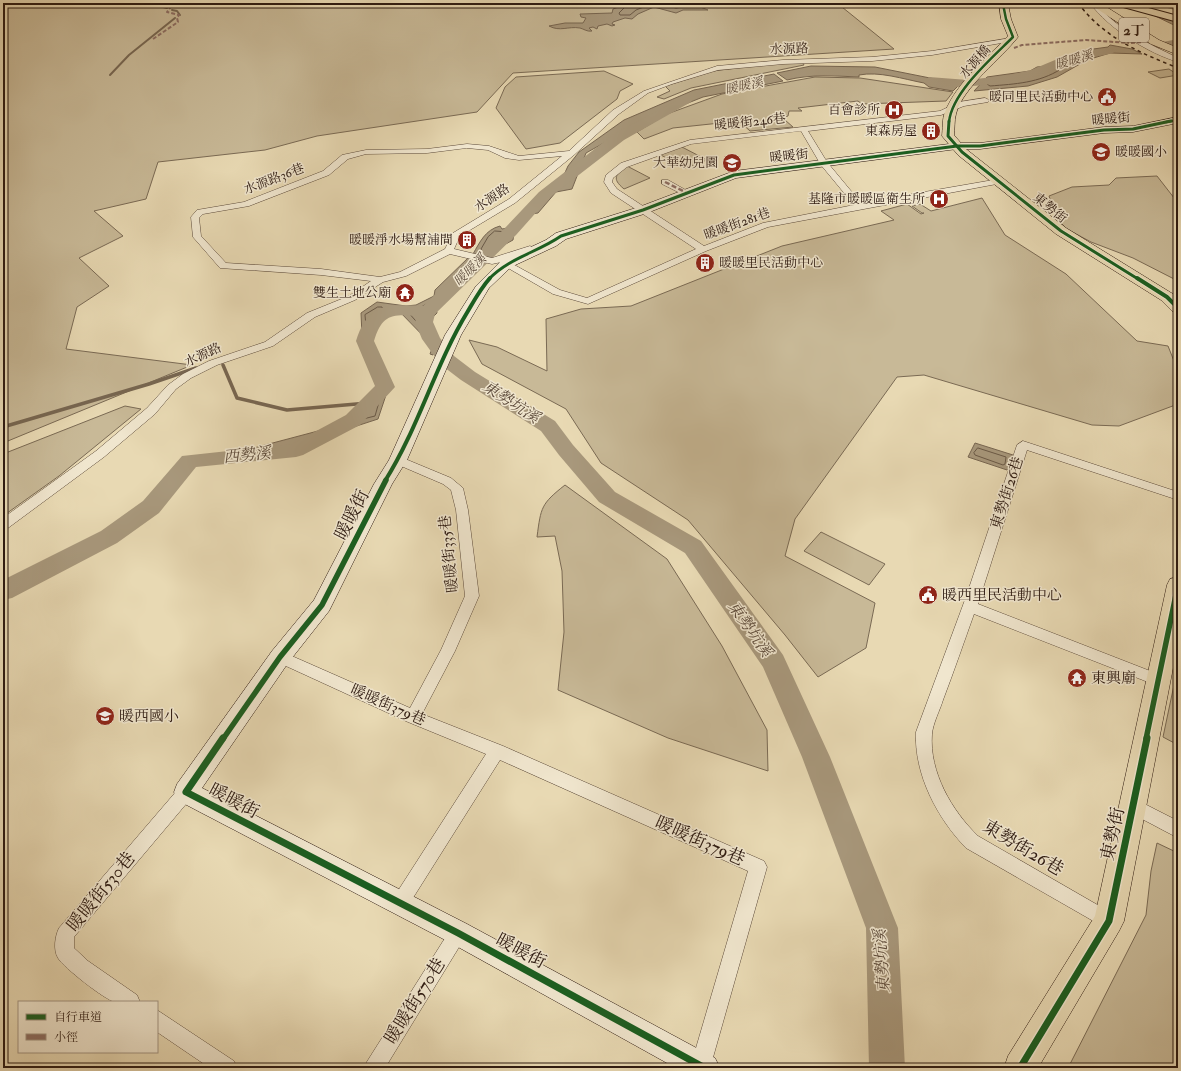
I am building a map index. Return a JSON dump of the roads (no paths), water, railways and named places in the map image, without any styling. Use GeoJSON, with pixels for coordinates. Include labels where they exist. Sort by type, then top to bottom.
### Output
{"type":"FeatureCollection","features":[{"type":"Feature","properties":{"kind":"highway"},"geometry":{"type":"LineString","coordinates":[[992,3],[1003,3]]}},
{"type":"Feature","properties":{"kind":"highway"},"geometry":{"type":"LineString","coordinates":[[1119,3],[1178,19]]}},
{"type":"Feature","properties":{"kind":"highway"},"geometry":{"type":"LineString","coordinates":[[1131,3],[1178,15]]}},
{"type":"Feature","properties":{"kind":"highway"},"geometry":{"type":"LineString","coordinates":[[1144,3],[1178,12]]}},
{"type":"Feature","properties":{"kind":"main road"},"geometry":{"type":"LineString","coordinates":[[1003,3],[1006,19],[1012,33],[1011,40]]}},
{"type":"Feature","properties":{"kind":"main road","name":"2丁"},"geometry":{"type":"LineString","coordinates":[[1093,3],[1110,12],[1178,58]]}},
{"type":"Feature","properties":{"kind":"main road","name":"2丁"},"geometry":{"type":"LineString","coordinates":[[1101,3],[1118,12],[1150,34],[1178,48]]}},
{"type":"Feature","properties":{"kind":"main road","name":"水源橋"},"geometry":{"type":"LineString","coordinates":[[954,105],[975,76],[1011,40]]}},
{"type":"Feature","properties":{"kind":"main road","name":"東勢街"},"geometry":{"type":"LineString","coordinates":[[954,105],[948,136],[957,146],[999,182],[1061,231],[1167,297],[1178,308]]}},
{"type":"Feature","properties":{"kind":"main road","name":"東勢街"},"geometry":{"type":"LineString","coordinates":[[1020,1068],[1109,921],[1178,585]]}},
{"type":"Feature","properties":{"kind":"street","name":"水源路"},"geometry":{"type":"LineString","coordinates":[[3,525],[100,454],[151,411],[172,387],[187,376],[213,363],[269,344],[311,315],[352,298],[380,280],[402,274],[434,260],[449,250],[456,235],[512,201],[571,153],[616,112],[646,92],[670,82],[717,68],[783,62],[872,59],[932,53],[1011,40]]}},
{"type":"Feature","properties":{"kind":"street","name":"暖暖街246巷"},"geometry":{"type":"LineString","coordinates":[[643,210],[614,191],[608,182],[609,177],[624,165],[690,142],[803,128],[984,100]]}},
{"type":"Feature","properties":{"kind":"street","name":"暖暖街"},"geometry":{"type":"LineString","coordinates":[[703,1067],[458,933],[186,792],[280,657],[322,605],[383,484],[398,460],[453,335],[483,286],[506,264],[561,236],[643,210],[734,175],[957,146],[980,146],[1104,130],[1133,129],[1178,120]]}},
{"type":"Feature","properties":{"kind":"street"},"geometry":{"type":"LineString","coordinates":[[803,128],[824,163],[860,207]]}},
{"type":"Feature","properties":{"kind":"street","name":"水源路36巷"},"geometry":{"type":"LineString","coordinates":[[380,280],[359,276],[256,267],[223,266],[197,237],[195,217],[200,212],[246,204],[326,173],[345,157],[356,153],[378,151],[428,151],[467,146],[489,148],[508,156],[519,158],[571,153]]}},
{"type":"Feature","properties":{"kind":"street"},"geometry":{"type":"LineString","coordinates":[[665,182],[687,193]]}},
{"type":"Feature","properties":{"kind":"street","name":"暖暖街281巷"},"geometry":{"type":"LineString","coordinates":[[506,264],[573,300],[588,301],[703,250],[766,225],[999,182]]}},
{"type":"Feature","properties":{"kind":"street"},"geometry":{"type":"LineString","coordinates":[[643,210],[703,250]]}},
{"type":"Feature","properties":{"kind":"street"},"geometry":{"type":"LineString","coordinates":[[449,250],[492,261],[503,259],[561,236]]}},
{"type":"Feature","properties":{"kind":"street"},"geometry":{"type":"LineString","coordinates":[[352,298],[363,287],[358,281],[359,276]]}},
{"type":"Feature","properties":{"kind":"street","name":"東勢街26巷"},"geometry":{"type":"LineString","coordinates":[[1109,921],[972,842],[954,823],[938,792],[928,767],[922,743],[924,732],[969,606],[1023,445],[1178,496]]}},
{"type":"Feature","properties":{"kind":"street","name":"暖暖街335巷"},"geometry":{"type":"LineString","coordinates":[[398,460],[447,481],[457,488],[462,510],[472,596],[448,651],[413,717]]}},
{"type":"Feature","properties":{"kind":"street"},"geometry":{"type":"LineString","coordinates":[[969,606],[1158,680]]}},
{"type":"Feature","properties":{"kind":"street","name":"暖暖街379巷"},"geometry":{"type":"LineString","coordinates":[[280,657],[413,717],[497,751],[758,867],[703,1067]]}},
{"type":"Feature","properties":{"kind":"street"},"geometry":{"type":"LineString","coordinates":[[400,903],[497,751]]}},
{"type":"Feature","properties":{"kind":"street","name":"暖暖街530巷"},"geometry":{"type":"LineString","coordinates":[[129,1001],[81,968],[65,952],[65,934],[186,792]]}},
{"type":"Feature","properties":{"kind":"street"},"geometry":{"type":"LineString","coordinates":[[1133,806],[1178,830]]}},
{"type":"Feature","properties":{"kind":"street","name":"暖暖街570巷"},"geometry":{"type":"LineString","coordinates":[[373,1068],[458,933]]}},
{"type":"Feature","properties":{"kind":"street"},"geometry":{"type":"LineString","coordinates":[[158,1021],[227,1068]]}},
{"type":"Feature","properties":{"kind":"water"},"geometry":{"type":"Polygon","coordinates":[[[619,3],[690,3],[708,10],[683,10],[676,13],[654,7],[638,14],[632,19],[625,18],[613,22],[612,24],[615,25],[612,26],[607,24],[598,26],[597,29],[593,27],[589,28],[592,31],[587,31],[580,28],[557,29],[549,26],[565,23],[583,23],[586,18],[581,17],[580,14],[612,13],[613,9],[621,6],[619,3]]]}},
{"type":"Feature","properties":{"kind":"water"},"geometry":{"type":"Polygon","coordinates":[[[1132,3],[1171,3],[1178,6],[1178,27],[1147,12],[1132,3]]]}},
{"type":"Feature","properties":{"kind":"water"},"geometry":{"type":"Polygon","coordinates":[[[1110,45],[1132,49],[1142,54],[1110,53],[1087,60],[1057,77],[1028,86],[974,91],[987,77],[1030,71],[1037,67],[1047,66],[1077,56],[1077,54],[1086,50],[1108,47],[1110,45]]]}},
{"type":"Feature","properties":{"kind":"water"},"geometry":{"type":"Polygon","coordinates":[[[811,66],[875,67],[935,79],[963,81],[953,91],[929,87],[924,83],[875,74],[859,75],[859,77],[814,76],[787,80],[777,73],[811,66]]]}},
{"type":"Feature","properties":{"kind":"water"},"geometry":{"type":"Polygon","coordinates":[[[774,74],[783,81],[703,97],[643,121],[586,153],[572,189],[556,192],[538,213],[523,218],[515,229],[513,240],[482,257],[473,254],[490,230],[500,226],[502,229],[508,228],[520,215],[533,211],[543,203],[543,192],[568,181],[563,177],[568,166],[579,152],[624,120],[694,90],[774,74]]]}},
{"type":"Feature","properties":{"kind":"water"},"geometry":{"type":"Polygon","coordinates":[[[468,258],[478,261],[444,292],[444,303],[436,307],[437,313],[428,322],[438,342],[433,355],[430,354],[433,346],[397,309],[388,312],[375,321],[371,338],[373,348],[389,386],[378,419],[249,461],[250,449],[333,427],[386,388],[362,336],[361,313],[377,302],[406,306],[416,305],[434,296],[435,290],[468,258]]]}},
{"type":"Feature","properties":{"kind":"water"},"geometry":{"type":"Polygon","coordinates":[[[975,443],[1013,455],[1007,470],[968,457],[975,443]]]}},
{"type":"Feature","properties":{"kind":"waterway"},"geometry":{"type":"LineString","coordinates":[[163,5],[163,7],[167,8]]}},
{"type":"Feature","properties":{"kind":"waterway"},"geometry":{"type":"LineString","coordinates":[[172,10],[177,11],[180,15]]}},
{"type":"Feature","properties":{"kind":"waterway"},"geometry":{"type":"LineString","coordinates":[[110,75],[129,55],[175,18]]}},
{"type":"Feature","properties":{"kind":"waterway","name":"暖暖溪"},"geometry":{"type":"LineString","coordinates":[[1157,46],[1173,43]]}},
{"type":"Feature","properties":{"kind":"waterway","name":"暖暖溪"},"geometry":{"type":"LineString","coordinates":[[929,81],[968,84],[1009,79],[1035,73],[1071,57],[1109,51]]}},
{"type":"Feature","properties":{"kind":"waterway","name":"暖暖溪"},"geometry":{"type":"LineString","coordinates":[[427,312],[510,232],[544,195],[619,137],[687,99]]}},
{"type":"Feature","properties":{"kind":"waterway","name":"西勢溪"},"geometry":{"type":"LineString","coordinates":[[3,591],[109,537],[151,507],[190,461],[296,450],[353,420],[385,387],[365,341],[373,321],[378,316],[390,311],[405,310],[427,312]]}},
{"type":"Feature","properties":{"kind":"waterway","name":"東勢坑溪"},"geometry":{"type":"LineString","coordinates":[[427,312],[424,322],[431,339],[447,360],[468,376],[548,426],[566,450],[607,497],[693,547],[774,662],[816,757],[882,928],[887,1068]]}},
{"type":"Feature","properties":{"kind":"waterway"},"geometry":{"type":"LineString","coordinates":[[223,365],[237,398],[287,410],[368,403]]}},
{"type":"Feature","properties":{"kind":"waterway"},"geometry":{"type":"LineString","coordinates":[[3,427],[149,384],[196,368]]}},
{"type":"Feature","properties":{"kind":"railway"},"geometry":{"type":"LineString","coordinates":[[1078,3],[1099,25],[1123,43],[1178,68]]}},
{"type":"Feature","properties":{"kind":"place","name":"暖同里民活動中心"},"geometry":{"type":"Point","coordinates":[1107,97]}},
{"type":"Feature","properties":{"kind":"place","name":"百會診所"},"geometry":{"type":"Point","coordinates":[894,110]}},
{"type":"Feature","properties":{"kind":"place","name":"東森房屋"},"geometry":{"type":"Point","coordinates":[931,131]}},
{"type":"Feature","properties":{"kind":"place","name":"暖暖國小"},"geometry":{"type":"Point","coordinates":[1101,152]}},
{"type":"Feature","properties":{"kind":"place","name":"大華幼兒園"},"geometry":{"type":"Point","coordinates":[732,163]}},
{"type":"Feature","properties":{"kind":"place","name":"基隆市暖暖區衛生所"},"geometry":{"type":"Point","coordinates":[939,199]}},
{"type":"Feature","properties":{"kind":"place","name":"暖暖淨水場幫浦間"},"geometry":{"type":"Point","coordinates":[467,240]}},
{"type":"Feature","properties":{"kind":"place","name":"暖暖里民活動中心"},"geometry":{"type":"Point","coordinates":[705,263]}},
{"type":"Feature","properties":{"kind":"place","name":"雙生土地公廟"},"geometry":{"type":"Point","coordinates":[405,293]}},
{"type":"Feature","properties":{"kind":"place","name":"暖西里民活動中心"},"geometry":{"type":"Point","coordinates":[928,595]}},
{"type":"Feature","properties":{"kind":"place","name":"東興廟"},"geometry":{"type":"Point","coordinates":[1077,678]}},
{"type":"Feature","properties":{"kind":"place","name":"暖西國小"},"geometry":{"type":"Point","coordinates":[105,716]}}]}
